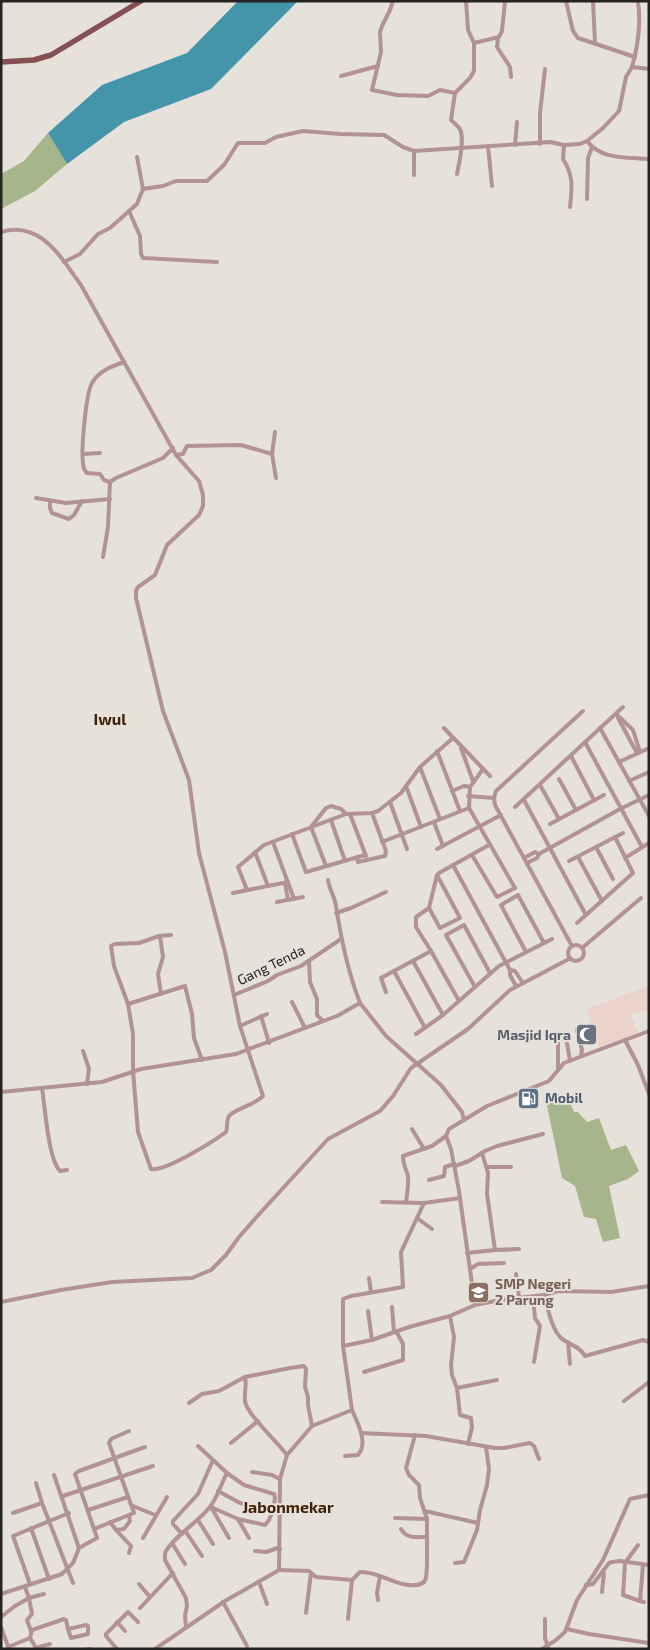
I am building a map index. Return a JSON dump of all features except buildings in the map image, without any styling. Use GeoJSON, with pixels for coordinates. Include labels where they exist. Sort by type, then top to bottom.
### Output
{"type":"FeatureCollection","features":[{"type":"Feature","properties":{"kind":"main road"},"geometry":{"type":"LineString","coordinates":[[1,62],[30,61],[46,57],[141,1]]}},
{"type":"Feature","properties":{"kind":"street"},"geometry":{"type":"LineString","coordinates":[[393,1],[382,26],[381,52],[371,87],[374,91],[397,95],[430,96],[440,90],[455,93]]}},
{"type":"Feature","properties":{"kind":"street"},"geometry":{"type":"LineString","coordinates":[[457,174],[461,149],[460,132],[451,118],[455,93],[470,78],[474,70],[474,43],[468,30],[466,1]]}},
{"type":"Feature","properties":{"kind":"street"},"geometry":{"type":"LineString","coordinates":[[505,1],[502,31],[498,38],[497,47],[510,67],[511,77]]}},
{"type":"Feature","properties":{"kind":"street"},"geometry":{"type":"LineString","coordinates":[[566,1],[572,31],[578,38],[635,57]]}},
{"type":"Feature","properties":{"kind":"street"},"geometry":{"type":"LineString","coordinates":[[593,1],[595,43]]}},
{"type":"Feature","properties":{"kind":"street"},"geometry":{"type":"LineString","coordinates":[[142,189],[163,186],[176,181],[208,181],[224,165],[238,143],[265,143],[276,137],[302,131],[384,135],[414,151],[550,142],[564,145],[580,144],[587,141],[618,113],[626,77],[635,57],[640,22],[638,1]]}},
{"type":"Feature","properties":{"kind":"street"},"geometry":{"type":"LineString","coordinates":[[474,43],[498,38]]}},
{"type":"Feature","properties":{"kind":"street"},"geometry":{"type":"LineString","coordinates":[[341,76],[378,66]]}},
{"type":"Feature","properties":{"kind":"street"},"geometry":{"type":"LineString","coordinates":[[632,67],[649,70]]}},
{"type":"Feature","properties":{"kind":"street"},"geometry":{"type":"LineString","coordinates":[[540,144],[540,113],[545,69]]}},
{"type":"Feature","properties":{"kind":"street"},"geometry":{"type":"LineString","coordinates":[[515,145],[517,122]]}},
{"type":"Feature","properties":{"kind":"street"},"geometry":{"type":"LineString","coordinates":[[587,141],[592,147],[608,156],[649,159]]}},
{"type":"Feature","properties":{"kind":"street"},"geometry":{"type":"LineString","coordinates":[[564,145],[563,159],[569,168],[572,180],[570,207]]}},
{"type":"Feature","properties":{"kind":"street"},"geometry":{"type":"LineString","coordinates":[[488,146],[492,186]]}},
{"type":"Feature","properties":{"kind":"street"},"geometry":{"type":"LineString","coordinates":[[587,198],[588,158],[592,147]]}},
{"type":"Feature","properties":{"kind":"street"},"geometry":{"type":"LineString","coordinates":[[414,151],[414,175]]}},
{"type":"Feature","properties":{"kind":"street"},"geometry":{"type":"LineString","coordinates":[[64,262],[80,254],[98,234],[110,228],[137,204],[142,189],[137,157]]}},
{"type":"Feature","properties":{"kind":"street"},"geometry":{"type":"LineString","coordinates":[[129,211],[140,236],[141,254],[144,258],[217,262]]}},
{"type":"Feature","properties":{"kind":"street"},"geometry":{"type":"LineString","coordinates":[[1,232],[12,230],[27,231],[49,244],[64,262],[81,286],[176,455],[199,481],[203,495],[203,506],[199,515],[167,545],[155,575],[138,587],[136,598],[163,712],[189,780],[199,853],[240,1026],[263,1095],[262,1098],[230,1115],[228,1128],[221,1135],[203,1147],[156,1170],[151,1169],[138,1132],[133,1072],[133,1034],[128,1004],[114,966],[111,946],[115,944],[139,943],[160,936],[171,935]]}},
{"type":"Feature","properties":{"kind":"street"},"geometry":{"type":"LineString","coordinates":[[124,362],[102,372],[93,381],[90,388],[83,454],[86,472],[100,474],[104,480],[110,482],[163,458],[173,448]]}},
{"type":"Feature","properties":{"kind":"street"},"geometry":{"type":"LineString","coordinates":[[275,432],[272,454],[276,478]]}},
{"type":"Feature","properties":{"kind":"street"},"geometry":{"type":"LineString","coordinates":[[176,455],[182,454],[187,446],[223,445],[246,446],[272,454]]}},
{"type":"Feature","properties":{"kind":"street"},"geometry":{"type":"LineString","coordinates":[[83,454],[100,453]]}},
{"type":"Feature","properties":{"kind":"street"},"geometry":{"type":"LineString","coordinates":[[103,557],[108,526],[110,482]]}},
{"type":"Feature","properties":{"kind":"street"},"geometry":{"type":"LineString","coordinates":[[36,498],[66,503],[110,499]]}},
{"type":"Feature","properties":{"kind":"street"},"geometry":{"type":"LineString","coordinates":[[50,501],[50,508],[54,514],[69,519],[74,515],[82,501]]}},
{"type":"Feature","properties":{"kind":"street"},"geometry":{"type":"LineString","coordinates":[[515,807],[622,707]]}},
{"type":"Feature","properties":{"kind":"street"},"geometry":{"type":"LineString","coordinates":[[572,946],[495,804],[494,798],[496,791],[583,711]]}},
{"type":"Feature","properties":{"kind":"street"},"geometry":{"type":"LineString","coordinates":[[616,714],[639,753]]}},
{"type":"Feature","properties":{"kind":"street"},"geometry":{"type":"LineString","coordinates":[[616,714],[633,730],[639,753]]}},
{"type":"Feature","properties":{"kind":"street"},"geometry":{"type":"LineString","coordinates":[[444,728],[490,776]]}},
{"type":"Feature","properties":{"kind":"street"},"geometry":{"type":"LineString","coordinates":[[600,728],[649,816]]}},
{"type":"Feature","properties":{"kind":"street"},"geometry":{"type":"LineString","coordinates":[[247,890],[238,867],[264,845],[348,814],[378,811],[406,786],[420,767],[453,738]]}},
{"type":"Feature","properties":{"kind":"street"},"geometry":{"type":"LineString","coordinates":[[585,742],[642,847]]}},
{"type":"Feature","properties":{"kind":"street"},"geometry":{"type":"LineString","coordinates":[[460,745],[473,781]]}},
{"type":"Feature","properties":{"kind":"street"},"geometry":{"type":"LineString","coordinates":[[619,762],[647,749]]}},
{"type":"Feature","properties":{"kind":"street"},"geometry":{"type":"LineString","coordinates":[[437,751],[460,811]]}},
{"type":"Feature","properties":{"kind":"street"},"geometry":{"type":"LineString","coordinates":[[571,756],[594,800]]}},
{"type":"Feature","properties":{"kind":"street"},"geometry":{"type":"LineString","coordinates":[[420,767],[440,819]]}},
{"type":"Feature","properties":{"kind":"street"},"geometry":{"type":"LineString","coordinates":[[472,854],[497,897],[515,888],[469,808],[468,796],[470,787],[483,769]]}},
{"type":"Feature","properties":{"kind":"street"},"geometry":{"type":"LineString","coordinates":[[629,781],[649,772]]}},
{"type":"Feature","properties":{"kind":"street"},"geometry":{"type":"LineString","coordinates":[[559,780],[576,810]]}},
{"type":"Feature","properties":{"kind":"street"},"geometry":{"type":"LineString","coordinates":[[540,785],[559,819]]}},
{"type":"Feature","properties":{"kind":"street"},"geometry":{"type":"LineString","coordinates":[[406,786],[421,827]]}},
{"type":"Feature","properties":{"kind":"street"},"geometry":{"type":"LineString","coordinates":[[452,791],[464,786],[470,787]]}},
{"type":"Feature","properties":{"kind":"street"},"geometry":{"type":"LineString","coordinates":[[550,824],[604,795]]}},
{"type":"Feature","properties":{"kind":"street"},"geometry":{"type":"LineString","coordinates":[[527,863],[537,858],[539,854],[620,808],[649,795]]}},
{"type":"Feature","properties":{"kind":"street"},"geometry":{"type":"LineString","coordinates":[[468,796],[494,798]]}},
{"type":"Feature","properties":{"kind":"street"},"geometry":{"type":"LineString","coordinates":[[524,800],[586,915]]}},
{"type":"Feature","properties":{"kind":"street"},"geometry":{"type":"LineString","coordinates":[[390,802],[407,849]]}},
{"type":"Feature","properties":{"kind":"street"},"geometry":{"type":"LineString","coordinates":[[311,827],[326,808],[331,806],[341,809],[348,814],[367,860]]}},
{"type":"Feature","properties":{"kind":"street"},"geometry":{"type":"LineString","coordinates":[[382,842],[469,808]]}},
{"type":"Feature","properties":{"kind":"street"},"geometry":{"type":"LineString","coordinates":[[357,857],[358,862],[385,856],[386,851],[372,813]]}},
{"type":"Feature","properties":{"kind":"street"},"geometry":{"type":"LineString","coordinates":[[437,849],[501,815]]}},
{"type":"Feature","properties":{"kind":"street"},"geometry":{"type":"LineString","coordinates":[[331,820],[346,861]]}},
{"type":"Feature","properties":{"kind":"street"},"geometry":{"type":"LineString","coordinates":[[434,822],[443,846]]}},
{"type":"Feature","properties":{"kind":"street"},"geometry":{"type":"LineString","coordinates":[[311,827],[326,866]]}},
{"type":"Feature","properties":{"kind":"street"},"geometry":{"type":"LineString","coordinates":[[569,861],[623,833]]}},
{"type":"Feature","properties":{"kind":"street"},"geometry":{"type":"LineString","coordinates":[[292,834],[306,872],[365,855]]}},
{"type":"Feature","properties":{"kind":"street"},"geometry":{"type":"LineString","coordinates":[[577,923],[633,873],[615,838]]}},
{"type":"Feature","properties":{"kind":"street"},"geometry":{"type":"LineString","coordinates":[[273,842],[294,899]]}},
{"type":"Feature","properties":{"kind":"street"},"geometry":{"type":"LineString","coordinates":[[625,858],[649,843]]}},
{"type":"Feature","properties":{"kind":"street"},"geometry":{"type":"LineString","coordinates":[[459,1001],[416,927],[416,917],[429,908],[437,875],[490,845]]}},
{"type":"Feature","properties":{"kind":"street"},"geometry":{"type":"LineString","coordinates":[[596,847],[613,879]]}},
{"type":"Feature","properties":{"kind":"street"},"geometry":{"type":"LineString","coordinates":[[255,852],[268,886]]}},
{"type":"Feature","properties":{"kind":"street"},"geometry":{"type":"LineString","coordinates":[[524,858],[535,852],[539,854]]}},
{"type":"Feature","properties":{"kind":"street"},"geometry":{"type":"LineString","coordinates":[[578,856],[602,901]]}},
{"type":"Feature","properties":{"kind":"street"},"geometry":{"type":"LineString","coordinates":[[453,865],[506,962],[516,986]]}},
{"type":"Feature","properties":{"kind":"street"},"geometry":{"type":"LineString","coordinates":[[429,908],[440,928],[460,918],[437,875]]}},
{"type":"Feature","properties":{"kind":"street"},"geometry":{"type":"LineString","coordinates":[[328,880],[330,892],[336,904],[342,939],[360,1004],[386,1036],[445,1089],[462,1112],[464,1120]]}},
{"type":"Feature","properties":{"kind":"street"},"geometry":{"type":"LineString","coordinates":[[233,893],[287,883]]}},
{"type":"Feature","properties":{"kind":"street"},"geometry":{"type":"LineString","coordinates":[[287,883],[288,900]]}},
{"type":"Feature","properties":{"kind":"street"},"geometry":{"type":"LineString","coordinates":[[336,912],[348,909],[386,892]]}},
{"type":"Feature","properties":{"kind":"street"},"geometry":{"type":"LineString","coordinates":[[526,952],[501,905],[518,895],[544,943]]}},
{"type":"Feature","properties":{"kind":"street"},"geometry":{"type":"LineString","coordinates":[[276,902],[302,897]]}},
{"type":"Feature","properties":{"kind":"street"},"geometry":{"type":"LineString","coordinates":[[582,948],[641,898]]}},
{"type":"Feature","properties":{"kind":"street"},"geometry":{"type":"LineString","coordinates":[[475,987],[446,935],[464,925],[490,973]]}},
{"type":"Feature","properties":{"kind":"street"},"geometry":{"type":"LineString","coordinates":[[160,936],[162,956],[158,974],[161,994]]}},
{"type":"Feature","properties":{"kind":"street","name":"Gang Tenda"},"geometry":{"type":"LineString","coordinates":[[234,995],[309,961],[342,939]]}},
{"type":"Feature","properties":{"kind":"street"},"geometry":{"type":"LineString","coordinates":[[416,1034],[443,1015],[490,973],[506,962],[552,939]]}},
{"type":"Feature","properties":{"kind":"street"},"geometry":{"type":"LineString","coordinates":[[1,1302],[112,1282],[192,1278],[211,1270],[324,1143],[336,1133],[380,1110],[393,1096],[406,1074],[416,1063],[468,1028],[499,999],[522,982],[569,959],[576,962],[580,961],[584,955],[582,948],[576,945],[572,946],[568,951],[569,959]]}},
{"type":"Feature","properties":{"kind":"street"},"geometry":{"type":"LineString","coordinates":[[386,992],[381,978],[431,951]]}},
{"type":"Feature","properties":{"kind":"street"},"geometry":{"type":"LineString","coordinates":[[309,961],[310,982],[317,999],[317,1016],[323,1021]]}},
{"type":"Feature","properties":{"kind":"street"},"geometry":{"type":"LineString","coordinates":[[413,961],[443,1015]]}},
{"type":"Feature","properties":{"kind":"street"},"geometry":{"type":"LineString","coordinates":[[510,970],[515,971],[522,982]]}},
{"type":"Feature","properties":{"kind":"street"},"geometry":{"type":"LineString","coordinates":[[394,971],[425,1028]]}},
{"type":"Feature","properties":{"kind":"street"},"geometry":{"type":"LineString","coordinates":[[128,1004],[183,986],[186,987],[192,1014],[194,1038],[202,1060]]}},
{"type":"Feature","properties":{"kind":"street"},"geometry":{"type":"LineString","coordinates":[[292,1002],[305,1028]]}},
{"type":"Feature","properties":{"kind":"street"},"geometry":{"type":"LineString","coordinates":[[1,1092],[112,1080],[133,1072],[248,1051],[360,1004]]}},
{"type":"Feature","properties":{"kind":"street"},"geometry":{"type":"LineString","coordinates":[[240,1026],[267,1014]]}},
{"type":"Feature","properties":{"kind":"street"},"geometry":{"type":"LineString","coordinates":[[261,1016],[268,1043]]}},
{"type":"Feature","properties":{"kind":"street"},"geometry":{"type":"LineString","coordinates":[[577,1030],[582,1050],[581,1056]]}},
{"type":"Feature","properties":{"kind":"street"},"geometry":{"type":"LineString","coordinates":[[406,1202],[408,1181],[403,1166],[403,1156],[439,1142],[446,1136],[449,1129],[487,1106],[549,1081],[561,1065],[649,1031]]}},
{"type":"Feature","properties":{"kind":"street"},"geometry":{"type":"LineString","coordinates":[[558,1040],[558,1069]]}},
{"type":"Feature","properties":{"kind":"street"},"geometry":{"type":"LineString","coordinates":[[624,1040],[638,1065],[649,1094]]}},
{"type":"Feature","properties":{"kind":"street"},"geometry":{"type":"LineString","coordinates":[[567,1043],[570,1061]]}},
{"type":"Feature","properties":{"kind":"street"},"geometry":{"type":"LineString","coordinates":[[83,1051],[89,1069],[87,1084]]}},
{"type":"Feature","properties":{"kind":"street"},"geometry":{"type":"LineString","coordinates":[[42,1088],[48,1135],[55,1164],[61,1171],[67,1170]]}},
{"type":"Feature","properties":{"kind":"street"},"geometry":{"type":"LineString","coordinates":[[412,1129],[424,1149]]}},
{"type":"Feature","properties":{"kind":"street"},"geometry":{"type":"LineString","coordinates":[[429,1180],[444,1176],[445,1167],[469,1161],[497,1146],[543,1134]]}},
{"type":"Feature","properties":{"kind":"street"},"geometry":{"type":"LineString","coordinates":[[446,1136],[455,1165],[475,1305]]}},
{"type":"Feature","properties":{"kind":"street"},"geometry":{"type":"LineString","coordinates":[[482,1153],[487,1167],[487,1194],[495,1250]]}},
{"type":"Feature","properties":{"kind":"street"},"geometry":{"type":"LineString","coordinates":[[487,1167],[511,1168]]}},
{"type":"Feature","properties":{"kind":"street"},"geometry":{"type":"LineString","coordinates":[[382,1202],[424,1203],[460,1198]]}},
{"type":"Feature","properties":{"kind":"street"},"geometry":{"type":"LineString","coordinates":[[345,1456],[358,1455],[360,1453],[361,1433],[352,1410],[343,1346],[342,1299],[403,1286],[401,1252],[424,1203]]}},
{"type":"Feature","properties":{"kind":"street"},"geometry":{"type":"LineString","coordinates":[[417,1218],[432,1229]]}},
{"type":"Feature","properties":{"kind":"street"},"geometry":{"type":"LineString","coordinates":[[467,1253],[519,1250]]}},
{"type":"Feature","properties":{"kind":"street"},"geometry":{"type":"LineString","coordinates":[[470,1269],[478,1264],[504,1263]]}},
{"type":"Feature","properties":{"kind":"street"},"geometry":{"type":"LineString","coordinates":[[516,1274],[519,1297]]}},
{"type":"Feature","properties":{"kind":"street"},"geometry":{"type":"LineString","coordinates":[[368,1278],[371,1292]]}},
{"type":"Feature","properties":{"kind":"street"},"geometry":{"type":"LineString","coordinates":[[343,1346],[372,1340],[395,1331],[450,1316],[475,1305],[519,1297],[533,1297],[558,1291],[611,1292],[649,1286]]}},
{"type":"Feature","properties":{"kind":"street"},"geometry":{"type":"LineString","coordinates":[[544,1295],[553,1325],[560,1337],[581,1349],[585,1356],[643,1340],[649,1342]]}},
{"type":"Feature","properties":{"kind":"street"},"geometry":{"type":"LineString","coordinates":[[533,1297],[535,1318],[540,1326],[534,1362]]}},
{"type":"Feature","properties":{"kind":"street"},"geometry":{"type":"LineString","coordinates":[[364,1372],[404,1360],[403,1344],[395,1331],[392,1307]]}},
{"type":"Feature","properties":{"kind":"street"},"geometry":{"type":"LineString","coordinates":[[368,1311],[372,1340]]}},
{"type":"Feature","properties":{"kind":"street"},"geometry":{"type":"LineString","coordinates":[[450,1316],[454,1337],[450,1365],[457,1388],[460,1415],[471,1418],[472,1427],[468,1444]]}},
{"type":"Feature","properties":{"kind":"street"},"geometry":{"type":"LineString","coordinates":[[568,1342],[570,1364]]}},
{"type":"Feature","properties":{"kind":"street"},"geometry":{"type":"LineString","coordinates":[[189,1403],[202,1394],[218,1391],[245,1377],[304,1366],[306,1369],[305,1387],[312,1426]]}},
{"type":"Feature","properties":{"kind":"street"},"geometry":{"type":"LineString","coordinates":[[245,1377],[247,1384],[245,1401],[248,1410],[287,1455]]}},
{"type":"Feature","properties":{"kind":"street"},"geometry":{"type":"LineString","coordinates":[[457,1388],[497,1380]]}},
{"type":"Feature","properties":{"kind":"street"},"geometry":{"type":"LineString","coordinates":[[624,1401],[649,1382]]}},
{"type":"Feature","properties":{"kind":"street"},"geometry":{"type":"LineString","coordinates":[[279,1570],[280,1479],[287,1455],[312,1426],[352,1410]]}},
{"type":"Feature","properties":{"kind":"street"},"geometry":{"type":"LineString","coordinates":[[232,1444],[258,1421]]}},
{"type":"Feature","properties":{"kind":"street"},"geometry":{"type":"LineString","coordinates":[[94,1529],[129,1516],[134,1512],[114,1459],[109,1440],[129,1432]]}},
{"type":"Feature","properties":{"kind":"street"},"geometry":{"type":"LineString","coordinates":[[361,1433],[448,1438],[486,1447],[504,1448],[530,1443],[534,1446],[539,1459]]}},
{"type":"Feature","properties":{"kind":"street"},"geometry":{"type":"LineString","coordinates":[[348,1620],[352,1580],[360,1572],[368,1572],[408,1584],[422,1584],[426,1578],[427,1519],[420,1498],[419,1485],[406,1468],[415,1435]]}},
{"type":"Feature","properties":{"kind":"street"},"geometry":{"type":"LineString","coordinates":[[198,1446],[227,1473],[252,1488],[274,1494],[275,1498],[274,1510],[265,1526],[238,1519],[211,1507]]}},
{"type":"Feature","properties":{"kind":"street"},"geometry":{"type":"LineString","coordinates":[[1,1594],[62,1574],[73,1563],[80,1548],[97,1538],[75,1476],[76,1472],[145,1447]]}},
{"type":"Feature","properties":{"kind":"street"},"geometry":{"type":"LineString","coordinates":[[455,1563],[464,1562],[478,1524],[488,1478],[486,1447]]}},
{"type":"Feature","properties":{"kind":"street"},"geometry":{"type":"LineString","coordinates":[[202,1556],[184,1533],[173,1524],[173,1521],[198,1494],[213,1460]]}},
{"type":"Feature","properties":{"kind":"street"},"geometry":{"type":"LineString","coordinates":[[63,1496],[152,1466]]}},
{"type":"Feature","properties":{"kind":"street"},"geometry":{"type":"LineString","coordinates":[[252,1472],[272,1475],[280,1479]]}},
{"type":"Feature","properties":{"kind":"street"},"geometry":{"type":"LineString","coordinates":[[186,1627],[187,1603],[165,1560],[165,1553],[172,1543],[211,1507],[227,1473]]}},
{"type":"Feature","properties":{"kind":"street"},"geometry":{"type":"LineString","coordinates":[[54,1474],[80,1548]]}},
{"type":"Feature","properties":{"kind":"street"},"geometry":{"type":"LineString","coordinates":[[36,1482],[42,1503],[73,1583]]}},
{"type":"Feature","properties":{"kind":"street"},"geometry":{"type":"LineString","coordinates":[[218,1491],[240,1502],[281,1512],[305,1509]]}},
{"type":"Feature","properties":{"kind":"street"},"geometry":{"type":"LineString","coordinates":[[542,1649],[548,1648],[567,1629],[576,1600],[603,1560],[630,1499],[649,1495]]}},
{"type":"Feature","properties":{"kind":"street"},"geometry":{"type":"LineString","coordinates":[[88,1510],[128,1496]]}},
{"type":"Feature","properties":{"kind":"street"},"geometry":{"type":"LineString","coordinates":[[143,1538],[167,1497]]}},
{"type":"Feature","properties":{"kind":"street"},"geometry":{"type":"LineString","coordinates":[[13,1513],[42,1503]]}},
{"type":"Feature","properties":{"kind":"street"},"geometry":{"type":"LineString","coordinates":[[132,1506],[155,1515]]}},
{"type":"Feature","properties":{"kind":"street"},"geometry":{"type":"LineString","coordinates":[[211,1507],[229,1538]]}},
{"type":"Feature","properties":{"kind":"street"},"geometry":{"type":"LineString","coordinates":[[425,1511],[478,1524]]}},
{"type":"Feature","properties":{"kind":"street"},"geometry":{"type":"LineString","coordinates":[[30,1584],[13,1536],[68,1513]]}},
{"type":"Feature","properties":{"kind":"street"},"geometry":{"type":"LineString","coordinates":[[116,1530],[122,1530],[128,1526],[129,1516]]}},
{"type":"Feature","properties":{"kind":"street"},"geometry":{"type":"LineString","coordinates":[[394,1518],[427,1519]]}},
{"type":"Feature","properties":{"kind":"street"},"geometry":{"type":"LineString","coordinates":[[238,1519],[249,1538]]}},
{"type":"Feature","properties":{"kind":"street"},"geometry":{"type":"LineString","coordinates":[[198,1520],[213,1544]]}},
{"type":"Feature","properties":{"kind":"street"},"geometry":{"type":"LineString","coordinates":[[110,1522],[131,1546],[129,1554]]}},
{"type":"Feature","properties":{"kind":"street"},"geometry":{"type":"LineString","coordinates":[[31,1528],[49,1578]]}},
{"type":"Feature","properties":{"kind":"street"},"geometry":{"type":"LineString","coordinates":[[401,1530],[408,1536],[426,1537]]}},
{"type":"Feature","properties":{"kind":"street"},"geometry":{"type":"LineString","coordinates":[[172,1543],[185,1564]]}},
{"type":"Feature","properties":{"kind":"street"},"geometry":{"type":"LineString","coordinates":[[638,1545],[625,1562],[623,1595],[626,1597],[642,1601],[643,1565]]}},
{"type":"Feature","properties":{"kind":"street"},"geometry":{"type":"LineString","coordinates":[[255,1551],[263,1552],[280,1549]]}},
{"type":"Feature","properties":{"kind":"street"},"geometry":{"type":"LineString","coordinates":[[586,1585],[593,1584],[612,1562],[620,1561],[649,1565]]}},
{"type":"Feature","properties":{"kind":"street"},"geometry":{"type":"LineString","coordinates":[[155,1649],[223,1602],[279,1570],[311,1573],[316,1577],[352,1580]]}},
{"type":"Feature","properties":{"kind":"street"},"geometry":{"type":"LineString","coordinates":[[602,1592],[604,1571]]}},
{"type":"Feature","properties":{"kind":"street"},"geometry":{"type":"LineString","coordinates":[[140,1608],[173,1573]]}},
{"type":"Feature","properties":{"kind":"street"},"geometry":{"type":"LineString","coordinates":[[306,1613],[311,1573]]}},
{"type":"Feature","properties":{"kind":"street"},"geometry":{"type":"LineString","coordinates":[[378,1600],[377,1593],[380,1576]]}},
{"type":"Feature","properties":{"kind":"street"},"geometry":{"type":"LineString","coordinates":[[259,1582],[268,1604]]}},
{"type":"Feature","properties":{"kind":"street"},"geometry":{"type":"LineString","coordinates":[[139,1584],[150,1597]]}},
{"type":"Feature","properties":{"kind":"street"},"geometry":{"type":"LineString","coordinates":[[24,1586],[30,1598],[32,1614],[27,1620],[31,1631],[30,1638],[36,1648],[50,1644]]}},
{"type":"Feature","properties":{"kind":"street"},"geometry":{"type":"LineString","coordinates":[[1,1617],[15,1606],[30,1598],[44,1594]]}},
{"type":"Feature","properties":{"kind":"street"},"geometry":{"type":"LineString","coordinates":[[223,1602],[247,1646]]}},
{"type":"Feature","properties":{"kind":"street"},"geometry":{"type":"LineString","coordinates":[[117,1649],[106,1635],[128,1612],[138,1622]]}},
{"type":"Feature","properties":{"kind":"street"},"geometry":{"type":"LineString","coordinates":[[31,1631],[64,1619],[71,1638],[89,1633],[87,1625],[68,1629]]}},
{"type":"Feature","properties":{"kind":"street"},"geometry":{"type":"LineString","coordinates":[[545,1620],[545,1638],[548,1648]]}},
{"type":"Feature","properties":{"kind":"street"},"geometry":{"type":"LineString","coordinates":[[117,1622],[125,1631]]}},
{"type":"Feature","properties":{"kind":"street"},"geometry":{"type":"LineString","coordinates":[[1,1627],[8,1648],[30,1638]]}},
{"type":"Feature","properties":{"kind":"street"},"geometry":{"type":"LineString","coordinates":[[567,1629],[648,1642],[649,1638]]}},
{"type":"Feature","properties":{"kind":"shaded area"},"geometry":{"type":"Polygon","coordinates":[[[649,986],[649,1009],[631,1015],[638,1033],[599,1047],[587,1009],[649,986]]]}},
{"type":"Feature","properties":{"kind":"green space"},"geometry":{"type":"Polygon","coordinates":[[[48,133],[67,164],[35,191],[1,209],[1,174],[24,161],[48,133]]]}},
{"type":"Feature","properties":{"kind":"green space"},"geometry":{"type":"Polygon","coordinates":[[[545,1096],[570,1103],[574,1112],[578,1112],[587,1122],[599,1118],[611,1150],[626,1145],[639,1171],[628,1179],[609,1186],[620,1238],[603,1242],[596,1219],[584,1217],[575,1186],[562,1178],[545,1096]]]}},
{"type":"Feature","properties":{"kind":"water"},"geometry":{"type":"Polygon","coordinates":[[[238,1],[298,1],[211,89],[124,122],[67,164],[48,133],[102,85],[187,53],[238,1]]]}},
{"type":"Feature","properties":{"kind":"place","name":"Masjid Iqra"},"geometry":{"type":"Point","coordinates":[587,1035]}},
{"type":"Feature","properties":{"kind":"place","name":"Mobil"},"geometry":{"type":"Point","coordinates":[529,1098]}},
{"type":"Feature","properties":{"kind":"place","name":"SMP Negeri 2 Parung"},"geometry":{"type":"Point","coordinates":[479,1292]}},
{"type":"Feature","properties":{"kind":"district","name":"Iwul"},"geometry":{"type":"Point","coordinates":[110,719]}},
{"type":"Feature","properties":{"kind":"district","name":"Jabonmekar"},"geometry":{"type":"Point","coordinates":[288,1507]}}]}
